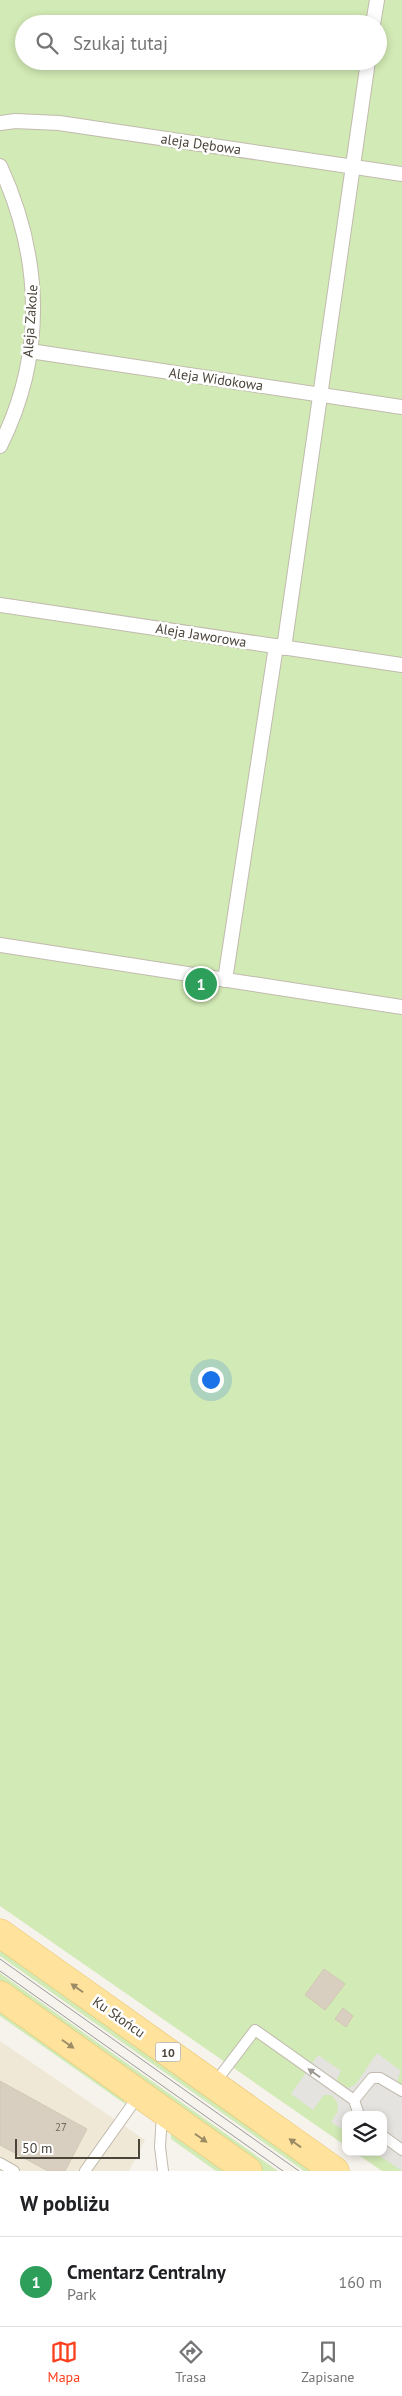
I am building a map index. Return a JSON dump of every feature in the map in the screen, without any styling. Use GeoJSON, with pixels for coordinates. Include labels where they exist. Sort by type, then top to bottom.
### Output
{"type":"FeatureCollection","features":[{"type":"Feature","properties":{"kind":"main road","name":"Ku Słońcu"},"geometry":{"type":"LineString","coordinates":[[0,1933],[335,2171]]}},
{"type":"Feature","properties":{"kind":"main road"},"geometry":{"type":"LineString","coordinates":[[0,1995],[248,2171]]}},
{"type":"Feature","properties":{"kind":"street"},"geometry":{"type":"LineString","coordinates":[[374,15],[377,0]]}},
{"type":"Feature","properties":{"kind":"street"},"geometry":{"type":"LineString","coordinates":[[225,980],[320,395],[367,70]]}},
{"type":"Feature","properties":{"kind":"street","name":"aleja Dębowa"},"geometry":{"type":"LineString","coordinates":[[0,123],[14,121],[59,123],[402,174]]}},
{"type":"Feature","properties":{"kind":"street","name":"Aleja Zakole"},"geometry":{"type":"LineString","coordinates":[[0,166],[19,216],[31,261],[34,293],[30,351],[18,402],[0,446]]}},
{"type":"Feature","properties":{"kind":"street","name":"Aleja Widokowa"},"geometry":{"type":"LineString","coordinates":[[30,351],[402,407]]}},
{"type":"Feature","properties":{"kind":"street","name":"Aleja Jaworowa"},"geometry":{"type":"LineString","coordinates":[[0,605],[402,665]]}},
{"type":"Feature","properties":{"kind":"street"},"geometry":{"type":"LineString","coordinates":[[0,945],[402,1007]]}},
{"type":"Feature","properties":{"kind":"lane"},"geometry":{"type":"LineString","coordinates":[[214,2084],[255,2030],[354,2100],[358,2111]]}},
{"type":"Feature","properties":{"kind":"lane"},"geometry":{"type":"LineString","coordinates":[[354,2100],[372,2078],[380,2078],[402,2091]]}},
{"type":"Feature","properties":{"kind":"lane"},"geometry":{"type":"LineString","coordinates":[[86,2171],[140,2094]]}},
{"type":"Feature","properties":{"kind":"lane"},"geometry":{"type":"LineString","coordinates":[[162,2110],[160,2147],[163,2171]]}},
{"type":"Feature","properties":{"kind":"lane"},"geometry":{"type":"LineString","coordinates":[[387,2139],[402,2150]]}},
{"type":"Feature","properties":{"kind":"lane"},"geometry":{"type":"LineString","coordinates":[[0,2163],[14,2171]]}},
{"type":"Feature","properties":{"kind":"shaded area"},"geometry":{"type":"Polygon","coordinates":[[[0,2041],[145,2140],[129,2171],[0,2171],[0,2041]]]}},
{"type":"Feature","properties":{"kind":"shaded area"},"geometry":{"type":"Polygon","coordinates":[[[377,2053],[401,2071],[397,2081],[402,2085],[402,2171],[380,2156],[387,2156],[387,2111],[342,2111],[342,2129],[331,2122],[338,2111],[337,2102],[331,2095],[324,2095],[313,2110],[291,2094],[318,2055],[341,2071],[336,2081],[338,2084],[349,2088],[356,2084],[377,2053]]]}},
{"type":"Feature","properties":{"kind":"green space"},"geometry":{"type":"Polygon","coordinates":[[[0,0],[402,0],[402,2171],[382,2171],[360,2156],[387,2156],[387,2111],[342,2111],[342,2143],[0,1906],[0,0]]]}},
{"type":"Feature","properties":{"kind":"green space"},"geometry":{"type":"Polygon","coordinates":[[[0,1945],[319,2171],[304,2171],[0,1956],[0,1945]]]}},
{"type":"Feature","properties":{"kind":"green space"},"geometry":{"type":"Polygon","coordinates":[[[0,1973],[278,2171],[262,2171],[0,1986],[0,1973]]]}},
{"type":"Feature","properties":{"kind":"green space"},"geometry":{"type":"Polygon","coordinates":[[[0,2004],[126,2098],[125,2104],[0,2016],[0,2004]]]}},
{"type":"Feature","properties":{"kind":"green space"},"geometry":{"type":"Polygon","coordinates":[[[171,2132],[235,2171],[216,2171],[171,2139],[171,2132]]]}},
{"type":"Feature","properties":{"kind":"building"},"geometry":{"type":"Polygon","coordinates":[[[324,1969],[345,1984],[325,2010],[305,1995],[324,1969]]]}},
{"type":"Feature","properties":{"kind":"building"},"geometry":{"type":"Polygon","coordinates":[[[343,2008],[353,2016],[346,2027],[335,2019],[343,2008]]]}},
{"type":"Feature","properties":{"kind":"building"},"geometry":{"type":"Polygon","coordinates":[[[0,2081],[87,2129],[65,2171],[48,2171],[0,2145],[0,2081]]]}},
{"type":"Feature","properties":{"kind":"tram line"},"geometry":{"type":"LineString","coordinates":[[0,1959],[299,2171]]}},
{"type":"Feature","properties":{"kind":"tram line"},"geometry":{"type":"LineString","coordinates":[[0,1971],[283,2171]]}},
{"type":"Feature","properties":{"kind":"place","name":"Cmentarz Centralny"},"geometry":{"type":"Point","coordinates":[201,984]}}]}
